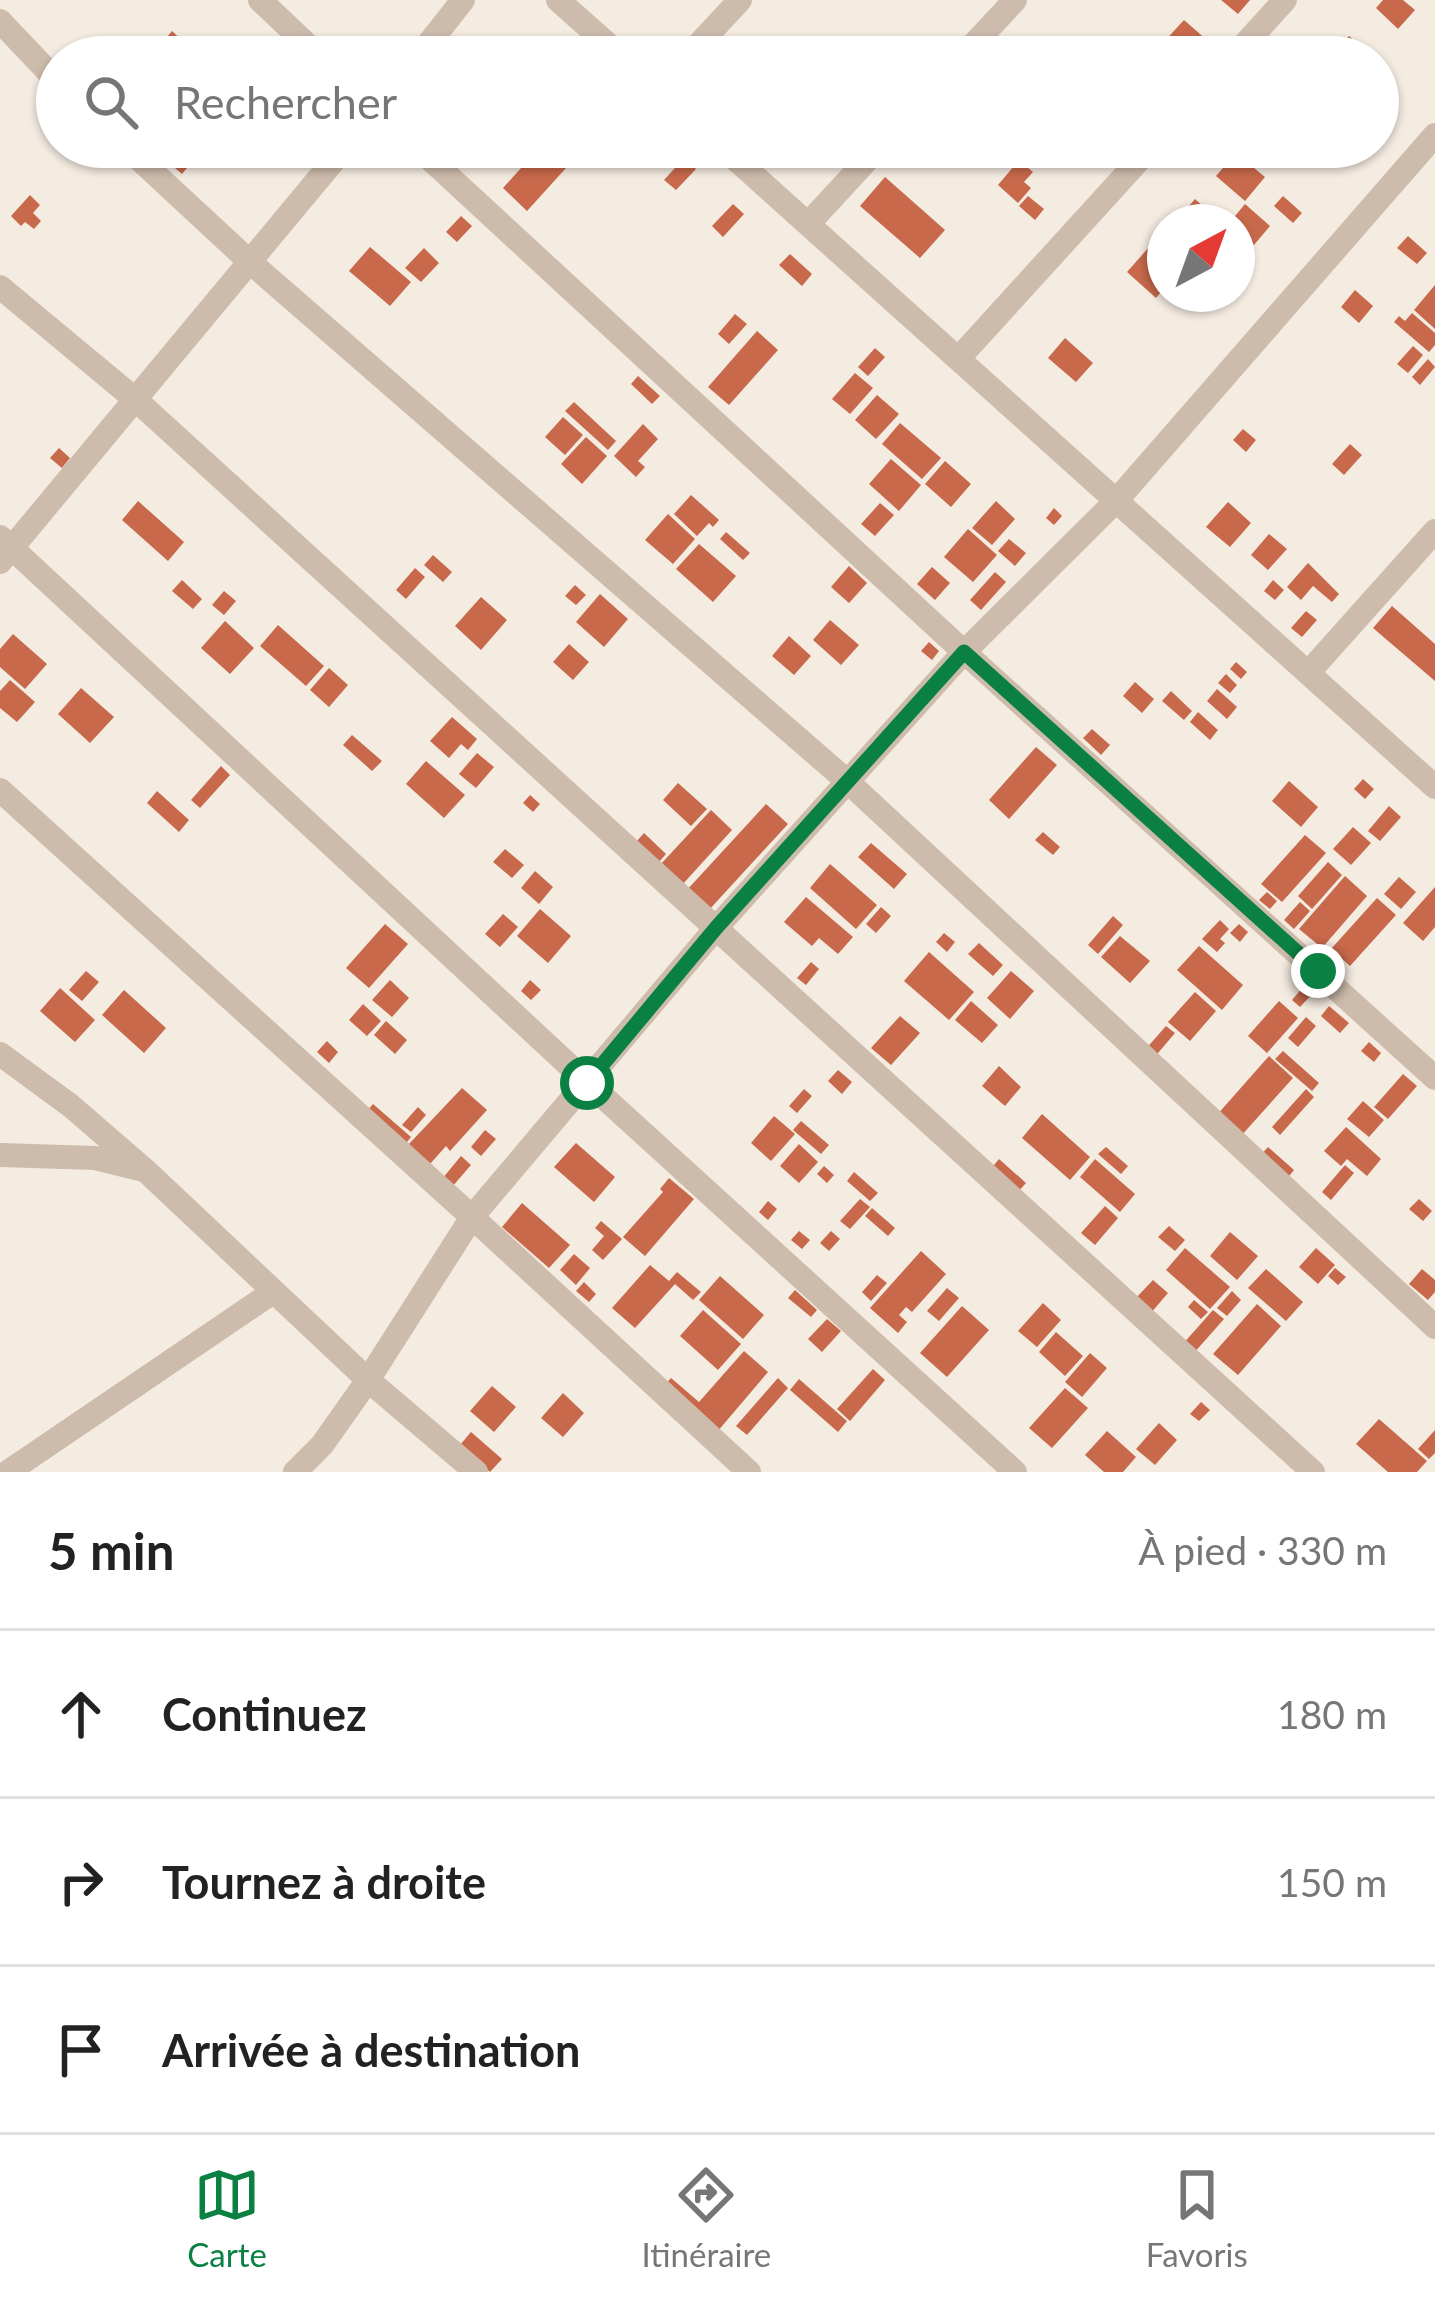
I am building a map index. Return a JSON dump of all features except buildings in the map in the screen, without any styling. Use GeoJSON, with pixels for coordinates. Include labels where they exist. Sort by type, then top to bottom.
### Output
{"type":"FeatureCollection","features":[{"type":"Feature","properties":{"kind":"street"},"geometry":{"type":"LineString","coordinates":[[260,0],[298,36]]}},
{"type":"Feature","properties":{"kind":"street"},"geometry":{"type":"LineString","coordinates":[[435,36],[463,0]]}},
{"type":"Feature","properties":{"kind":"street"},"geometry":{"type":"LineString","coordinates":[[558,0],[598,36]]}},
{"type":"Feature","properties":{"kind":"street"},"geometry":{"type":"LineString","coordinates":[[707,36],[740,0]]}},
{"type":"Feature","properties":{"kind":"street"},"geometry":{"type":"LineString","coordinates":[[982,36],[1015,0]]}},
{"type":"Feature","properties":{"kind":"street"},"geometry":{"type":"LineString","coordinates":[[1252,36],[1285,0]]}},
{"type":"Feature","properties":{"kind":"street"},"geometry":{"type":"LineString","coordinates":[[0,21],[36,59]]}},
{"type":"Feature","properties":{"kind":"street"},"geometry":{"type":"LineString","coordinates":[[296,1472],[322,1445],[368,1380],[472,1217],[716,928],[964,652],[1116,501],[1435,135]]}},
{"type":"Feature","properties":{"kind":"street"},"geometry":{"type":"LineString","coordinates":[[149,168],[250,262],[847,781],[1435,1327]]}},
{"type":"Feature","properties":{"kind":"street"},"geometry":{"type":"LineString","coordinates":[[328,168],[136,400],[4,549],[1015,1472]]}},
{"type":"Feature","properties":{"kind":"street"},"geometry":{"type":"LineString","coordinates":[[440,168],[1435,1078]]}},
{"type":"Feature","properties":{"kind":"street"},"geometry":{"type":"LineString","coordinates":[[745,168],[1435,788]]}},
{"type":"Feature","properties":{"kind":"street"},"geometry":{"type":"LineString","coordinates":[[808,224],[860,168]]}},
{"type":"Feature","properties":{"kind":"street"},"geometry":{"type":"LineString","coordinates":[[958,359],[1132,168]]}},
{"type":"Feature","properties":{"kind":"street"},"geometry":{"type":"LineString","coordinates":[[0,287],[136,400],[1313,1472]]}},
{"type":"Feature","properties":{"kind":"street"},"geometry":{"type":"LineString","coordinates":[[1308,673],[1435,531]]}},
{"type":"Feature","properties":{"kind":"street"},"geometry":{"type":"LineString","coordinates":[[0,790],[748,1472]]}},
{"type":"Feature","properties":{"kind":"street"},"geometry":{"type":"LineString","coordinates":[[0,1054],[71,1106],[145,1170],[368,1380],[476,1472]]}},
{"type":"Feature","properties":{"kind":"street"},"geometry":{"type":"LineString","coordinates":[[0,1155],[95,1158],[145,1170]]}},
{"type":"Feature","properties":{"kind":"street"},"geometry":{"type":"LineString","coordinates":[[8,1472],[273,1292]]}},
{"type":"Feature","properties":{"kind":"route"},"geometry":{"type":"LineString","coordinates":[[587,1083],[716,928],[964,652],[1318,971]]}}]}
